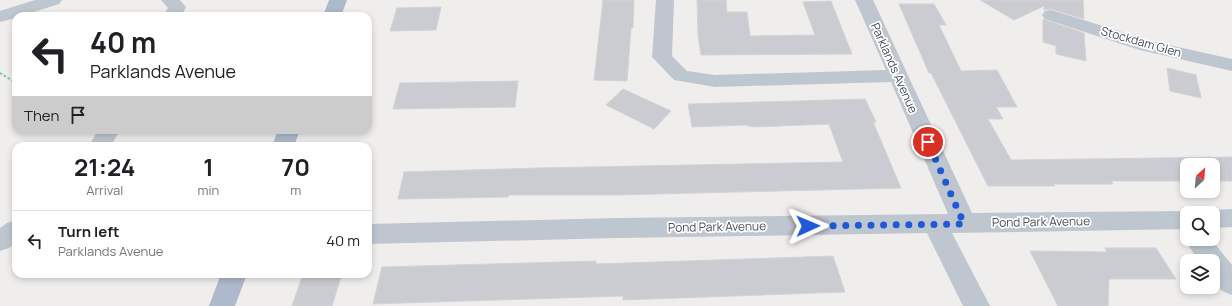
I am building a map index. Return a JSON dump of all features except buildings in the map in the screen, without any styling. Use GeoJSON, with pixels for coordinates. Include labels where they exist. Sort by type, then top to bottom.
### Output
{"type":"FeatureCollection","features":[{"type":"Feature","properties":{"kind":"main road"},"geometry":{"type":"LineString","coordinates":[[334,12],[338,0]]}},
{"type":"Feature","properties":{"kind":"main road"},"geometry":{"type":"LineString","coordinates":[[222,306],[232,278]]}},
{"type":"Feature","properties":{"kind":"street"},"geometry":{"type":"LineString","coordinates":[[16,12],[53,0]]}},
{"type":"Feature","properties":{"kind":"street"},"geometry":{"type":"LineString","coordinates":[[170,0],[177,7],[174,12]]}},
{"type":"Feature","properties":{"kind":"street"},"geometry":{"type":"LineString","coordinates":[[665,0],[662,57],[681,76],[715,81],[897,76]]}},
{"type":"Feature","properties":{"kind":"street","name":"Parklands Avenue"},"geometry":{"type":"LineString","coordinates":[[864,0],[964,224]]}},
{"type":"Feature","properties":{"kind":"street"},"geometry":{"type":"LineString","coordinates":[[0,17],[12,13]]}},
{"type":"Feature","properties":{"kind":"street","name":"Stockdam Glen"},"geometry":{"type":"LineString","coordinates":[[1051,15],[1147,46],[1232,65]]}},
{"type":"Feature","properties":{"kind":"street"},"geometry":{"type":"LineString","coordinates":[[1220,219],[1232,218]]}},
{"type":"Feature","properties":{"kind":"street","name":"Pond Park Avenue"},"geometry":{"type":"LineString","coordinates":[[372,234],[610,228],[1180,222]]}},
{"type":"Feature","properties":{"kind":"street"},"geometry":{"type":"LineString","coordinates":[[935,224],[977,306]]}},
{"type":"Feature","properties":{"kind":"street"},"geometry":{"type":"LineString","coordinates":[[0,242],[12,233]]}},
{"type":"Feature","properties":{"kind":"street"},"geometry":{"type":"LineString","coordinates":[[1202,246],[1232,284]]}},
{"type":"Feature","properties":{"kind":"path"},"geometry":{"type":"LineString","coordinates":[[0,73],[12,80]]}},
{"type":"Feature","properties":{"kind":"route"},"geometry":{"type":"LineString","coordinates":[[808,226],[964,224],[928,142]]}}]}
